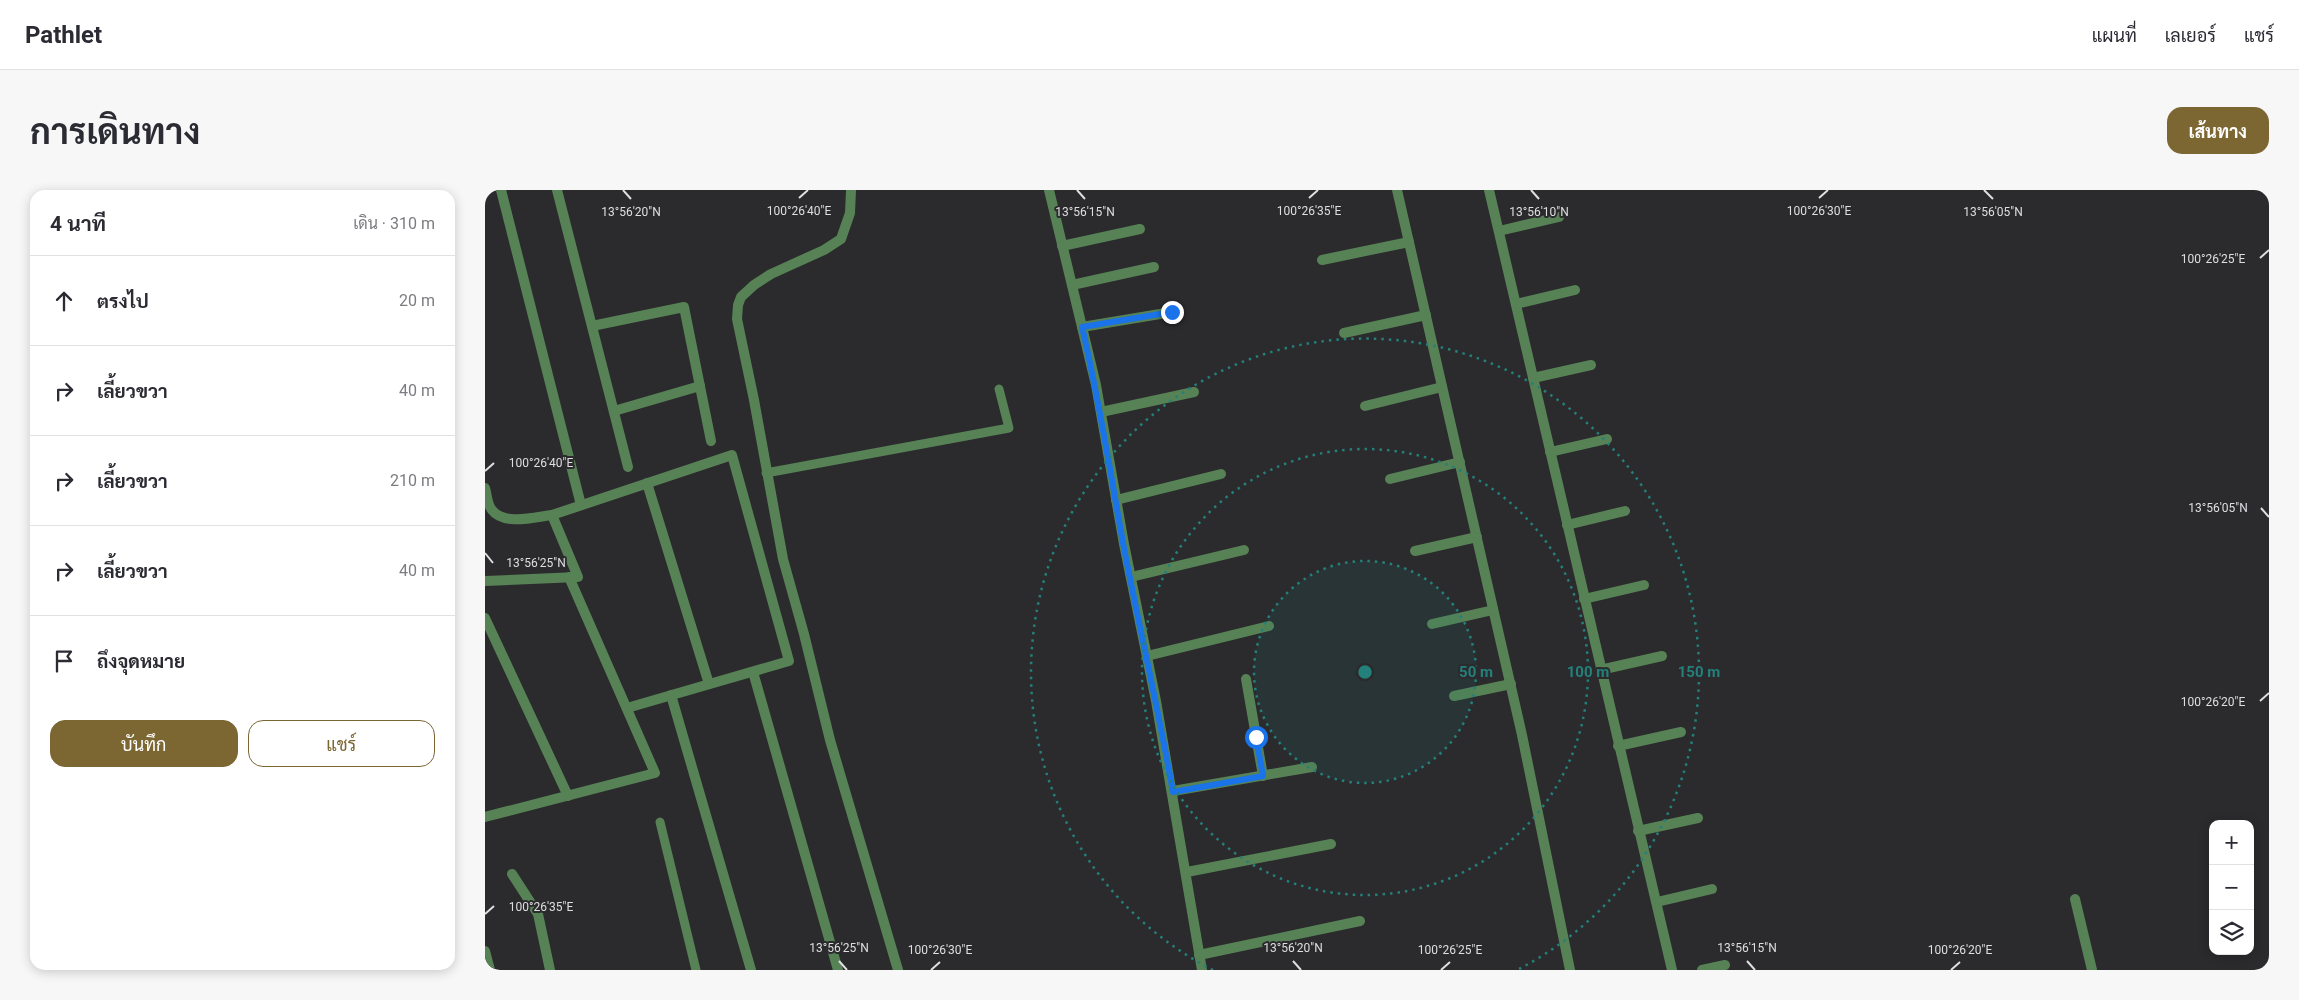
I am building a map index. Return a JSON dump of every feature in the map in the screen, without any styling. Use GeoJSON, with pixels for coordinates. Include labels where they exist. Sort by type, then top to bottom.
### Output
{"type":"FeatureCollection","features":[{"type":"Feature","properties":{"kind":"street"},"geometry":{"type":"LineString","coordinates":[[501,190],[581,506]]}},
{"type":"Feature","properties":{"kind":"street"},"geometry":{"type":"LineString","coordinates":[[557,190],[628,467]]}},
{"type":"Feature","properties":{"kind":"street"},"geometry":{"type":"LineString","coordinates":[[851,190],[850,213],[841,238],[824,250],[771,274],[754,285],[741,298],[738,305],[737,319],[783,559],[830,740],[898,970]]}},
{"type":"Feature","properties":{"kind":"street"},"geometry":{"type":"LineString","coordinates":[[1049,190],[1101,412],[1116,500],[1173,792],[1202,970]]}},
{"type":"Feature","properties":{"kind":"street"},"geometry":{"type":"LineString","coordinates":[[1397,190],[1511,684],[1570,970]]}},
{"type":"Feature","properties":{"kind":"street"},"geometry":{"type":"LineString","coordinates":[[1489,190],[1600,670],[1672,970]]}},
{"type":"Feature","properties":{"kind":"street"},"geometry":{"type":"LineString","coordinates":[[1499,231],[1559,217]]}},
{"type":"Feature","properties":{"kind":"street"},"geometry":{"type":"LineString","coordinates":[[1062,246],[1140,229]]}},
{"type":"Feature","properties":{"kind":"street"},"geometry":{"type":"LineString","coordinates":[[1322,260],[1409,242]]}},
{"type":"Feature","properties":{"kind":"street"},"geometry":{"type":"LineString","coordinates":[[1071,285],[1154,267]]}},
{"type":"Feature","properties":{"kind":"street"},"geometry":{"type":"LineString","coordinates":[[1516,304],[1575,290]]}},
{"type":"Feature","properties":{"kind":"street"},"geometry":{"type":"LineString","coordinates":[[592,326],[684,307],[711,441]]}},
{"type":"Feature","properties":{"kind":"street"},"geometry":{"type":"LineString","coordinates":[[1082,327],[1172,312]]}},
{"type":"Feature","properties":{"kind":"street"},"geometry":{"type":"LineString","coordinates":[[1344,333],[1426,315]]}},
{"type":"Feature","properties":{"kind":"street"},"geometry":{"type":"LineString","coordinates":[[1533,378],[1591,365]]}},
{"type":"Feature","properties":{"kind":"street"},"geometry":{"type":"LineString","coordinates":[[614,411],[700,386]]}},
{"type":"Feature","properties":{"kind":"street"},"geometry":{"type":"LineString","coordinates":[[1365,406],[1442,387]]}},
{"type":"Feature","properties":{"kind":"street"},"geometry":{"type":"LineString","coordinates":[[1101,412],[1194,392]]}},
{"type":"Feature","properties":{"kind":"street"},"geometry":{"type":"LineString","coordinates":[[1550,452],[1607,439]]}},
{"type":"Feature","properties":{"kind":"street"},"geometry":{"type":"LineString","coordinates":[[485,488],[490,509],[499,517],[512,519],[552,515],[731,455],[789,662],[627,708]]}},
{"type":"Feature","properties":{"kind":"street"},"geometry":{"type":"LineString","coordinates":[[1390,479],[1459,462]]}},
{"type":"Feature","properties":{"kind":"street"},"geometry":{"type":"LineString","coordinates":[[1116,500],[1221,474]]}},
{"type":"Feature","properties":{"kind":"street"},"geometry":{"type":"LineString","coordinates":[[647,483],[709,684]]}},
{"type":"Feature","properties":{"kind":"street"},"geometry":{"type":"LineString","coordinates":[[1567,525],[1625,511]]}},
{"type":"Feature","properties":{"kind":"street"},"geometry":{"type":"LineString","coordinates":[[485,581],[578,577],[552,515]]}},
{"type":"Feature","properties":{"kind":"street"},"geometry":{"type":"LineString","coordinates":[[1415,551],[1477,537]]}},
{"type":"Feature","properties":{"kind":"street"},"geometry":{"type":"LineString","coordinates":[[1131,577],[1245,550]]}},
{"type":"Feature","properties":{"kind":"street"},"geometry":{"type":"LineString","coordinates":[[485,817],[655,773],[569,577]]}},
{"type":"Feature","properties":{"kind":"street"},"geometry":{"type":"LineString","coordinates":[[1584,599],[1644,585]]}},
{"type":"Feature","properties":{"kind":"street"},"geometry":{"type":"LineString","coordinates":[[1432,624],[1493,610]]}},
{"type":"Feature","properties":{"kind":"street"},"geometry":{"type":"LineString","coordinates":[[485,618],[568,796]]}},
{"type":"Feature","properties":{"kind":"street"},"geometry":{"type":"LineString","coordinates":[[1147,656],[1269,626]]}},
{"type":"Feature","properties":{"kind":"street"},"geometry":{"type":"LineString","coordinates":[[1600,670],[1662,656]]}},
{"type":"Feature","properties":{"kind":"street"},"geometry":{"type":"LineString","coordinates":[[753,672],[838,970]]}},
{"type":"Feature","properties":{"kind":"street"},"geometry":{"type":"LineString","coordinates":[[1246,679],[1263,776]]}},
{"type":"Feature","properties":{"kind":"street"},"geometry":{"type":"LineString","coordinates":[[1454,696],[1511,684]]}},
{"type":"Feature","properties":{"kind":"street"},"geometry":{"type":"LineString","coordinates":[[671,695],[751,970]]}},
{"type":"Feature","properties":{"kind":"street"},"geometry":{"type":"LineString","coordinates":[[1618,746],[1681,732]]}},
{"type":"Feature","properties":{"kind":"street"},"geometry":{"type":"LineString","coordinates":[[1173,792],[1312,767]]}},
{"type":"Feature","properties":{"kind":"street"},"geometry":{"type":"LineString","coordinates":[[1639,831],[1698,818]]}},
{"type":"Feature","properties":{"kind":"street"},"geometry":{"type":"LineString","coordinates":[[1187,872],[1331,844]]}},
{"type":"Feature","properties":{"kind":"street"},"geometry":{"type":"LineString","coordinates":[[513,874],[538,914],[550,970]]}},
{"type":"Feature","properties":{"kind":"street"},"geometry":{"type":"LineString","coordinates":[[1657,902],[1712,889]]}},
{"type":"Feature","properties":{"kind":"street"},"geometry":{"type":"LineString","coordinates":[[2075,899],[2092,970]]}},
{"type":"Feature","properties":{"kind":"street"},"geometry":{"type":"LineString","coordinates":[[1199,955],[1360,921]]}},
{"type":"Feature","properties":{"kind":"street"},"geometry":{"type":"LineString","coordinates":[[485,951],[490,970]]}},
{"type":"Feature","properties":{"kind":"street"},"geometry":{"type":"LineString","coordinates":[[1702,970],[1725,965]]}},
{"type":"Feature","properties":{"kind":"lane"},"geometry":{"type":"LineString","coordinates":[[766,472],[1009,428],[999,389]]}},
{"type":"Feature","properties":{"kind":"lane"},"geometry":{"type":"LineString","coordinates":[[660,822],[696,970]]}},
{"type":"Feature","properties":{"kind":"route"},"geometry":{"type":"LineString","coordinates":[[1172,312],[1082,327],[1096,385],[1124,544],[1173,792],[1263,776],[1256,737]]}}]}
